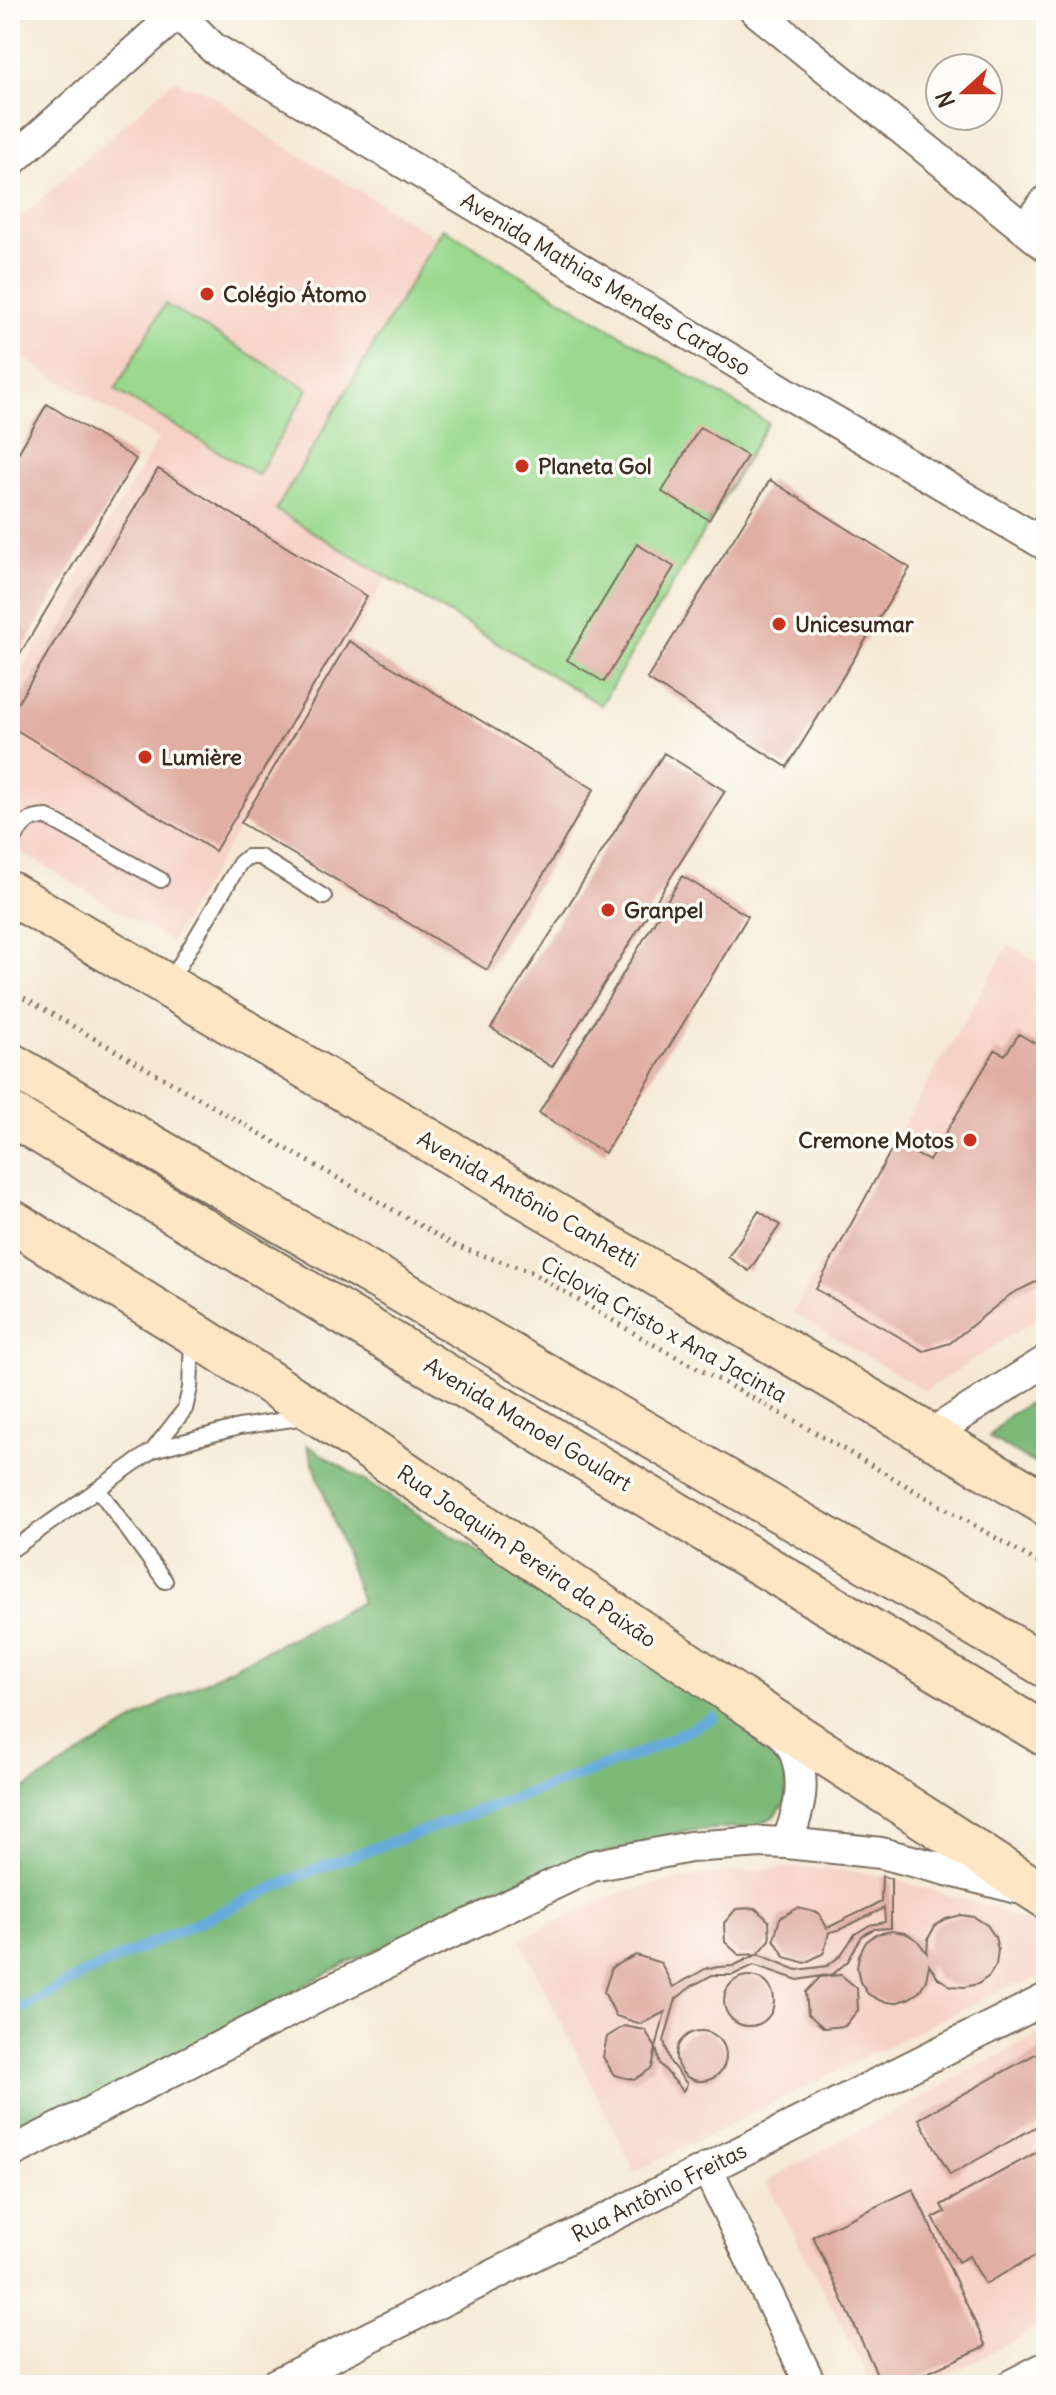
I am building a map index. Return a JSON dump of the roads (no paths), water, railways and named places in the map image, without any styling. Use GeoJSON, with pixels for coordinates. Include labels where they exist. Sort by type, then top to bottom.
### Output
{"type":"FeatureCollection","features":[{"type":"Feature","properties":{"kind":"street"},"geometry":{"type":"LineString","coordinates":[[755,10],[1035,237],[1046,201]]}},
{"type":"Feature","properties":{"kind":"street"},"geometry":{"type":"LineString","coordinates":[[10,162],[176,12]]}},
{"type":"Feature","properties":{"kind":"street","name":"Avenida Mathias Mendes Cardoso"},"geometry":{"type":"LineString","coordinates":[[176,12],[213,48],[1046,545]]}},
{"type":"Feature","properties":{"kind":"street","name":"Avenida Antônio Canhetti"},"geometry":{"type":"LineString","coordinates":[[10,893],[1046,1504]]}},
{"type":"Feature","properties":{"kind":"street"},"geometry":{"type":"LineString","coordinates":[[10,1064],[1046,1666]]}},
{"type":"Feature","properties":{"kind":"street","name":"Avenida Manoel Goulart"},"geometry":{"type":"LineString","coordinates":[[10,1114],[1046,1735]]}},
{"type":"Feature","properties":{"kind":"street","name":"Rua Joaquim Pereira da Paixão"},"geometry":{"type":"LineString","coordinates":[[10,1220],[318,1414],[770,1718],[1044,1896]]}},
{"type":"Feature","properties":{"kind":"street"},"geometry":{"type":"LineString","coordinates":[[929,1435],[1046,1361]]}},
{"type":"Feature","properties":{"kind":"street"},"geometry":{"type":"LineString","coordinates":[[770,1718],[795,1751],[801,1778],[800,1808],[787,1843]]}},
{"type":"Feature","properties":{"kind":"street","name":"Rua Joaquim Pereira da Paixão"},"geometry":{"type":"LineString","coordinates":[[10,2153],[339,1986],[592,1866],[690,1847],[787,1843],[881,1853],[1044,1896]]}},
{"type":"Feature","properties":{"kind":"street","name":"Rua Antônio Freitas"},"geometry":{"type":"LineString","coordinates":[[274,2385],[1046,1999]]}},
{"type":"Feature","properties":{"kind":"street"},"geometry":{"type":"LineString","coordinates":[[707,2168],[811,2385]]}},
{"type":"Feature","properties":{"kind":"street"},"geometry":{"type":"LineString","coordinates":[[1011,2385],[1046,2367]]}},
{"type":"Feature","properties":{"kind":"lane"},"geometry":{"type":"LineString","coordinates":[[10,845],[24,823],[34,817],[47,817],[161,880]]}},
{"type":"Feature","properties":{"kind":"lane"},"geometry":{"type":"LineString","coordinates":[[167,987],[240,863],[247,857],[260,857],[324,897]]}},
{"type":"Feature","properties":{"kind":"lane"},"geometry":{"type":"LineString","coordinates":[[10,1551],[153,1450],[185,1409],[190,1388],[193,1333]]}},
{"type":"Feature","properties":{"kind":"lane"},"geometry":{"type":"LineString","coordinates":[[153,1450],[239,1427],[318,1414]]}},
{"type":"Feature","properties":{"kind":"lane"},"geometry":{"type":"LineString","coordinates":[[98,1489],[165,1581]]}},
{"type":"Feature","properties":{"kind":"waterway"},"geometry":{"type":"LineString","coordinates":[[10,2015],[82,1975],[313,1870],[641,1753],[713,1718]]}},
{"type":"Feature","properties":{"kind":"place","name":"Colégio Átomo"},"geometry":{"type":"Point","coordinates":[207,294]}},
{"type":"Feature","properties":{"kind":"place","name":"Planeta Gol"},"geometry":{"type":"Point","coordinates":[522,466]}},
{"type":"Feature","properties":{"kind":"place","name":"Unicesumar"},"geometry":{"type":"Point","coordinates":[779,624]}},
{"type":"Feature","properties":{"kind":"place","name":"Lumière"},"geometry":{"type":"Point","coordinates":[145,757]}},
{"type":"Feature","properties":{"kind":"place","name":"Granpel"},"geometry":{"type":"Point","coordinates":[608,910]}},
{"type":"Feature","properties":{"kind":"place","name":"Cremone Motos"},"geometry":{"type":"Point","coordinates":[970,1140]}}]}
